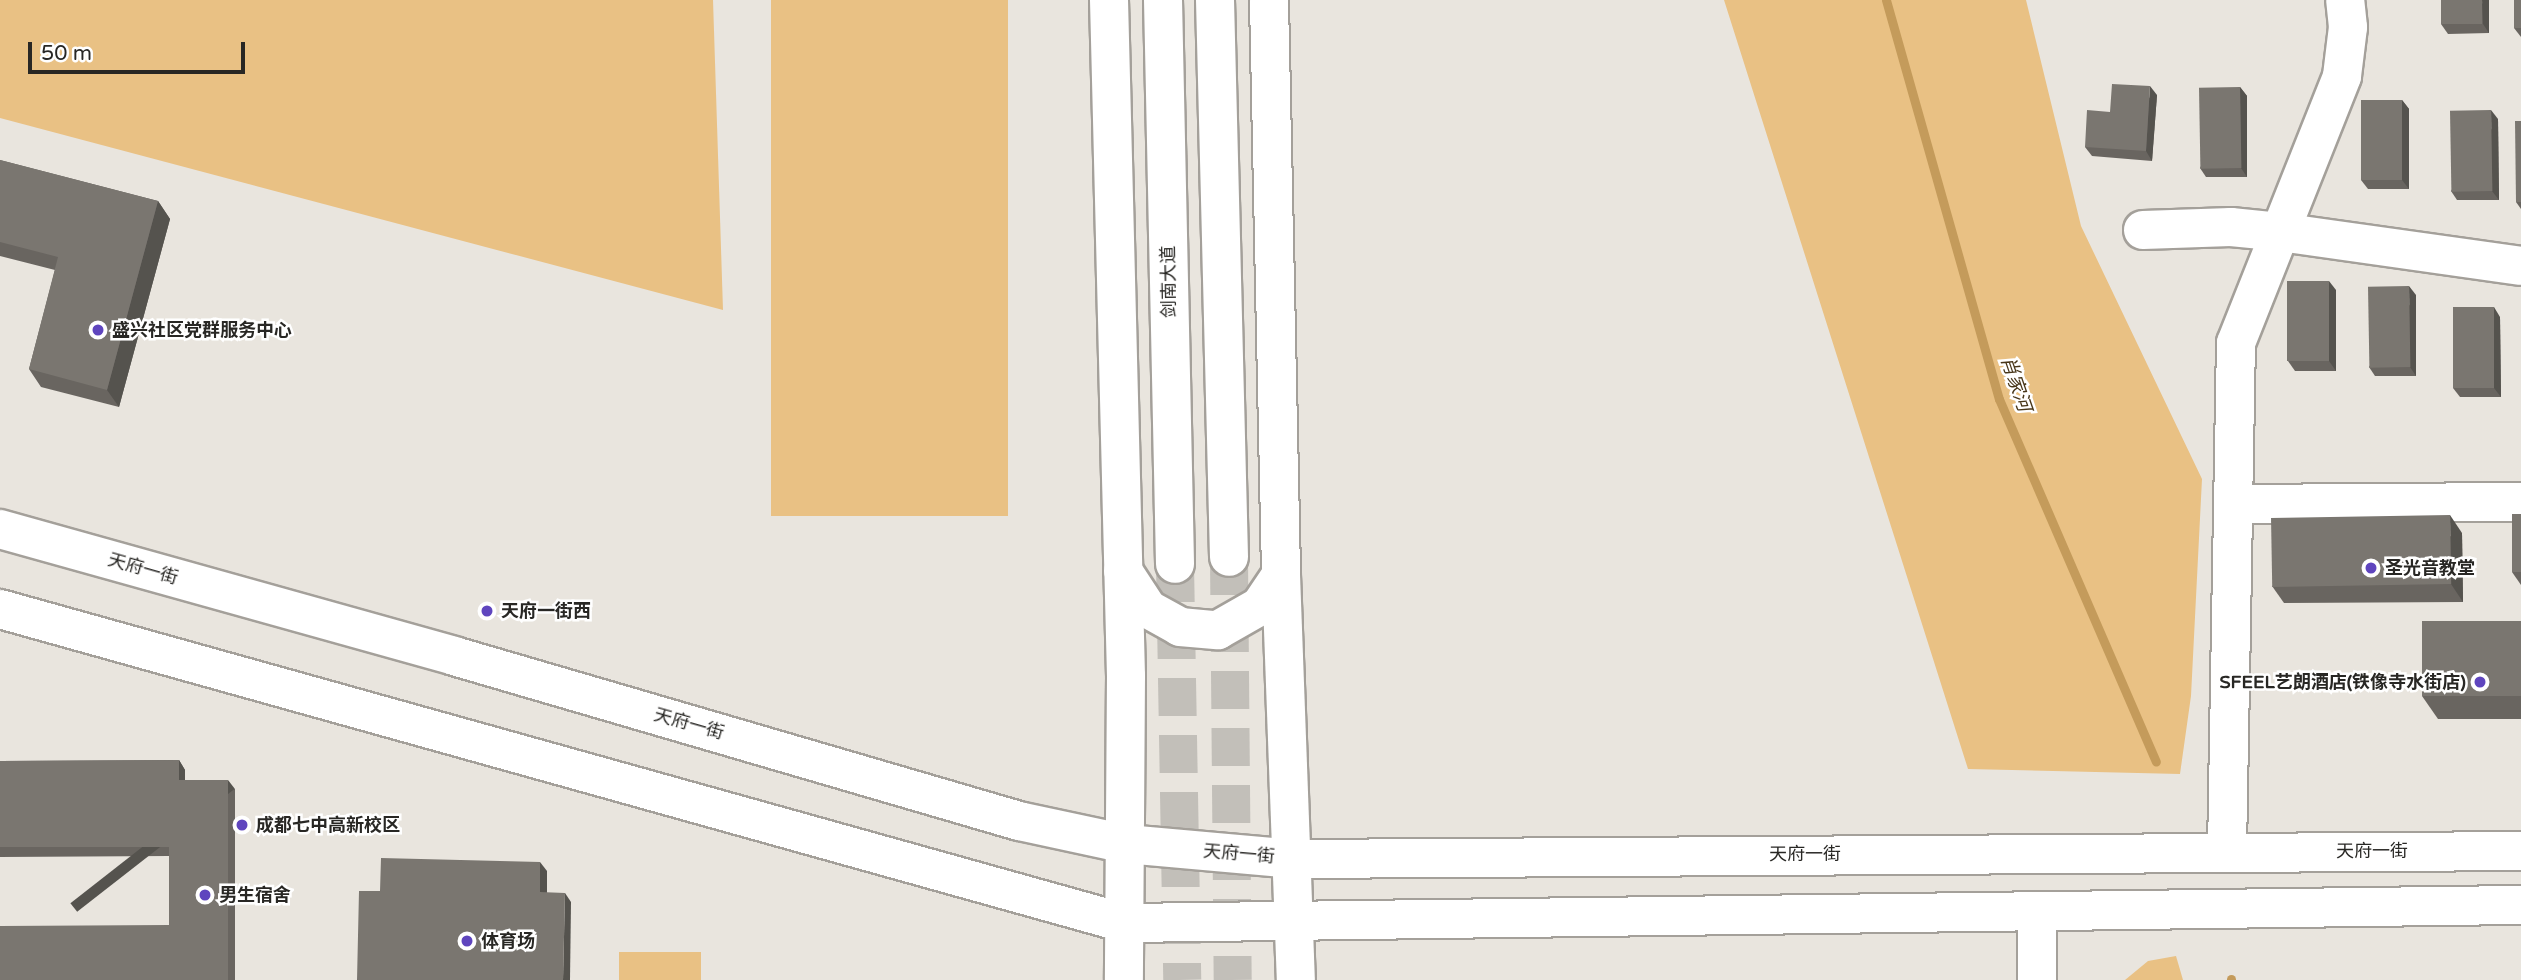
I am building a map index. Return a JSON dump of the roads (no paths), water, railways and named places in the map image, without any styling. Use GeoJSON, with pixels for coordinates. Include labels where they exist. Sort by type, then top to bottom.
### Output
{"type":"FeatureCollection","features":[{"type":"Feature","properties":{"kind":"main road"},"geometry":{"type":"LineString","coordinates":[[1109,0],[1123,571],[1126,845],[1124,980]]}},
{"type":"Feature","properties":{"kind":"main road","name":"剑南大道"},"geometry":{"type":"LineString","coordinates":[[1163,0],[1175,564]]}},
{"type":"Feature","properties":{"kind":"main road"},"geometry":{"type":"LineString","coordinates":[[1215,0],[1229,557]]}},
{"type":"Feature","properties":{"kind":"main road"},"geometry":{"type":"LineString","coordinates":[[1269,0],[1281,575],[1294,859],[1296,980]]}},
{"type":"Feature","properties":{"kind":"main road"},"geometry":{"type":"LineString","coordinates":[[2227,851],[2235,343],[2342,76],[2348,27],[2345,0]]}},
{"type":"Feature","properties":{"kind":"main road"},"geometry":{"type":"LineString","coordinates":[[2143,230],[2231,227],[2521,267]]}},
{"type":"Feature","properties":{"kind":"main road"},"geometry":{"type":"LineString","coordinates":[[2233,504],[2521,502]]}},
{"type":"Feature","properties":{"kind":"main road","name":"天府一街"},"geometry":{"type":"LineString","coordinates":[[0,530],[454,656],[1019,821],[1126,845],[1294,859],[2521,851]]}},
{"type":"Feature","properties":{"kind":"main road"},"geometry":{"type":"LineString","coordinates":[[1123,571],[1148,609],[1180,627],[1218,630],[1260,606],[1281,575]]}},
{"type":"Feature","properties":{"kind":"main road"},"geometry":{"type":"LineString","coordinates":[[0,610],[1125,923],[1296,923],[2521,905]]}},
{"type":"Feature","properties":{"kind":"main road"},"geometry":{"type":"LineString","coordinates":[[2037,911],[2037,980]]}},
{"type":"Feature","properties":{"kind":"waterway","name":"肖家河"},"geometry":{"type":"LineString","coordinates":[[1886,0],[1999,399],[2156,762]]}},
{"type":"Feature","properties":{"kind":"tunnel"},"geometry":{"type":"LineString","coordinates":[[1229,557],[1233,980]]}},
{"type":"Feature","properties":{"kind":"tunnel"},"geometry":{"type":"LineString","coordinates":[[1175,564],[1182,980]]}},
{"type":"Feature","properties":{"kind":"place","name":"盛兴社区党群服务中心"},"geometry":{"type":"Point","coordinates":[98,330]}},
{"type":"Feature","properties":{"kind":"place","name":"圣光音教堂"},"geometry":{"type":"Point","coordinates":[2371,568]}},
{"type":"Feature","properties":{"kind":"place","name":"天府一街西"},"geometry":{"type":"Point","coordinates":[487,611]}},
{"type":"Feature","properties":{"kind":"place","name":"SFEEL艺朗酒店(铁像寺水街店)"},"geometry":{"type":"Point","coordinates":[2480,682]}},
{"type":"Feature","properties":{"kind":"place","name":"成都七中高新校区"},"geometry":{"type":"Point","coordinates":[242,825]}},
{"type":"Feature","properties":{"kind":"place","name":"男生宿舍"},"geometry":{"type":"Point","coordinates":[205,895]}},
{"type":"Feature","properties":{"kind":"place","name":"体育场"},"geometry":{"type":"Point","coordinates":[467,941]}}]}
